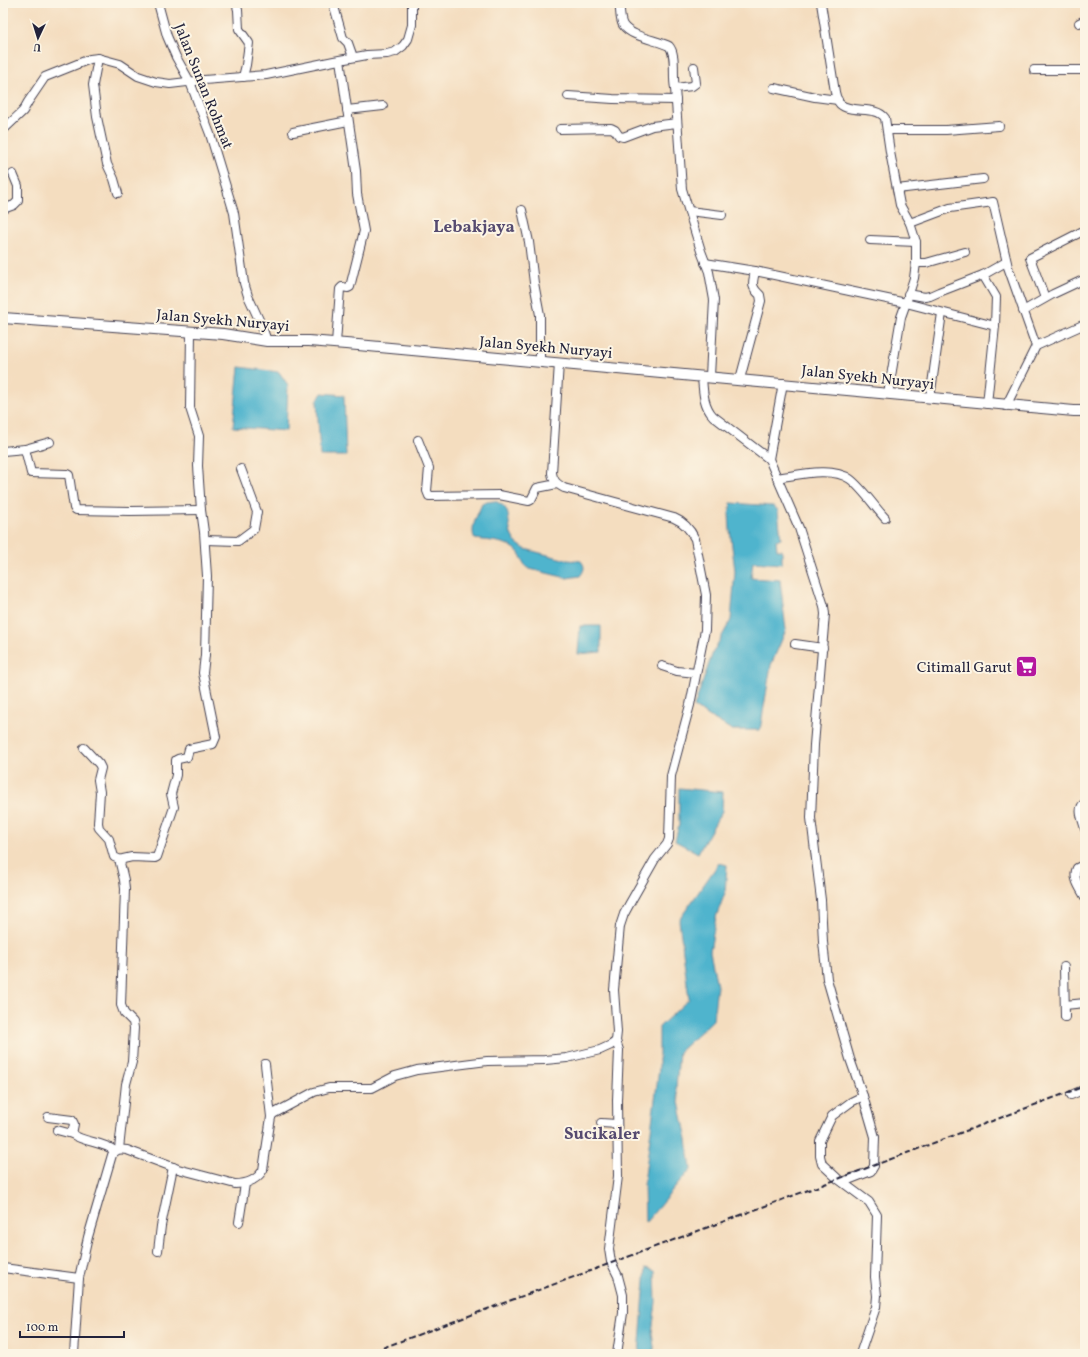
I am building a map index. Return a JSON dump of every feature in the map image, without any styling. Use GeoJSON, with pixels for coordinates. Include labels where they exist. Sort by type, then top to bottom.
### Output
{"type":"FeatureCollection","features":[{"type":"Feature","properties":{"kind":"main road","name":"Jalan Syekh Nuryayi"},"geometry":{"type":"LineString","coordinates":[[3,318],[223,334],[266,341],[309,341],[336,343],[783,383],[1006,406],[1085,411]]}},
{"type":"Feature","properties":{"kind":"main road"},"geometry":{"type":"LineString","coordinates":[[1074,411],[1085,417]]}},
{"type":"Feature","properties":{"kind":"street","name":"Jalan Sunan Rohmat"},"geometry":{"type":"LineString","coordinates":[[158,3],[167,36],[176,57],[190,82],[210,134],[234,213],[244,283],[248,296],[261,324],[266,341]]}},
{"type":"Feature","properties":{"kind":"street"},"geometry":{"type":"LineString","coordinates":[[236,3],[239,29],[249,43],[243,77]]}},
{"type":"Feature","properties":{"kind":"street"},"geometry":{"type":"LineString","coordinates":[[333,3],[343,38],[348,43],[353,57]]}},
{"type":"Feature","properties":{"kind":"street"},"geometry":{"type":"LineString","coordinates":[[3,130],[23,111],[45,77],[90,59],[98,58],[120,64],[138,76],[156,82],[170,84],[266,75],[353,57],[387,54],[395,52],[403,46],[408,39],[412,24],[412,3]]}},
{"type":"Feature","properties":{"kind":"street"},"geometry":{"type":"LineString","coordinates":[[619,3],[621,20],[624,26],[638,35],[669,46],[674,56],[673,77],[676,100],[681,183],[688,211],[710,278],[714,304],[704,397],[708,410],[713,416],[769,459],[799,528],[824,606],[823,648],[814,745],[811,818],[822,900],[823,942],[827,979],[850,1059],[875,1137],[874,1166],[871,1170],[843,1182]]}},
{"type":"Feature","properties":{"kind":"street"},"geometry":{"type":"LineString","coordinates":[[821,3],[835,92],[838,100],[840,103],[848,107],[882,114],[885,118],[901,208],[910,223],[916,242],[914,278],[901,317],[888,394]]}},
{"type":"Feature","properties":{"kind":"street"},"geometry":{"type":"LineString","coordinates":[[98,58],[93,85],[97,117],[107,164],[114,179],[118,193]]}},
{"type":"Feature","properties":{"kind":"street"},"geometry":{"type":"LineString","coordinates":[[336,343],[340,287],[350,287],[364,231],[357,194],[356,171],[340,60]]}},
{"type":"Feature","properties":{"kind":"street"},"geometry":{"type":"LineString","coordinates":[[675,88],[692,86],[696,83],[694,67]]}},
{"type":"Feature","properties":{"kind":"street"},"geometry":{"type":"LineString","coordinates":[[1034,70],[1085,70]]}},
{"type":"Feature","properties":{"kind":"street"},"geometry":{"type":"LineString","coordinates":[[774,88],[815,97],[838,100]]}},
{"type":"Feature","properties":{"kind":"street"},"geometry":{"type":"LineString","coordinates":[[568,96],[676,100]]}},
{"type":"Feature","properties":{"kind":"street"},"geometry":{"type":"LineString","coordinates":[[347,110],[383,106]]}},
{"type":"Feature","properties":{"kind":"street"},"geometry":{"type":"LineString","coordinates":[[293,132],[348,121]]}},
{"type":"Feature","properties":{"kind":"street"},"geometry":{"type":"LineString","coordinates":[[560,129],[611,128],[615,130],[619,136],[623,137],[652,126],[677,123]]}},
{"type":"Feature","properties":{"kind":"street"},"geometry":{"type":"LineString","coordinates":[[887,130],[946,130],[999,126]]}},
{"type":"Feature","properties":{"kind":"street"},"geometry":{"type":"LineString","coordinates":[[3,209],[14,205],[18,201],[18,186],[13,174]]}},
{"type":"Feature","properties":{"kind":"street"},"geometry":{"type":"LineString","coordinates":[[897,189],[983,179]]}},
{"type":"Feature","properties":{"kind":"street"},"geometry":{"type":"LineString","coordinates":[[910,223],[950,208],[993,202],[1006,262],[1036,346]]}},
{"type":"Feature","properties":{"kind":"street"},"geometry":{"type":"LineString","coordinates":[[522,210],[529,242],[534,284],[540,315],[540,361]]}},
{"type":"Feature","properties":{"kind":"street"},"geometry":{"type":"LineString","coordinates":[[688,211],[722,215]]}},
{"type":"Feature","properties":{"kind":"street"},"geometry":{"type":"LineString","coordinates":[[1045,298],[1030,258],[1085,230]]}},
{"type":"Feature","properties":{"kind":"street"},"geometry":{"type":"LineString","coordinates":[[870,240],[916,242]]}},
{"type":"Feature","properties":{"kind":"street"},"geometry":{"type":"LineString","coordinates":[[916,263],[926,263],[965,252]]}},
{"type":"Feature","properties":{"kind":"street"},"geometry":{"type":"LineString","coordinates":[[908,294],[925,297],[930,296],[983,275],[1006,262]]}},
{"type":"Feature","properties":{"kind":"street"},"geometry":{"type":"LineString","coordinates":[[705,263],[755,271],[906,303],[995,326]]}},
{"type":"Feature","properties":{"kind":"street"},"geometry":{"type":"LineString","coordinates":[[740,379],[761,301],[760,295],[754,289],[753,285],[755,271]]}},
{"type":"Feature","properties":{"kind":"street"},"geometry":{"type":"LineString","coordinates":[[983,275],[996,296],[995,326],[987,404]]}},
{"type":"Feature","properties":{"kind":"street"},"geometry":{"type":"LineString","coordinates":[[1023,311],[1045,298],[1085,279]]}},
{"type":"Feature","properties":{"kind":"street"},"geometry":{"type":"LineString","coordinates":[[930,398],[942,313]]}},
{"type":"Feature","properties":{"kind":"street"},"geometry":{"type":"LineString","coordinates":[[1006,406],[1036,346],[1085,324]]}},
{"type":"Feature","properties":{"kind":"street"},"geometry":{"type":"LineString","coordinates":[[84,748],[101,768],[98,780],[100,792],[98,823],[99,828],[109,839],[114,857],[121,860],[132,857],[155,858],[174,807],[171,794],[176,775],[176,760],[187,758],[189,749],[210,745],[215,742],[215,730],[203,673],[205,656],[207,581],[205,540],[198,466],[199,436],[190,408],[192,332]]}},
{"type":"Feature","properties":{"kind":"street"},"geometry":{"type":"LineString","coordinates":[[559,363],[552,473],[554,480],[557,484],[564,488],[681,521],[692,533],[698,552],[706,595],[705,630],[690,705],[671,776],[669,839],[667,844],[655,859],[630,903],[620,926],[614,990],[617,1032],[616,1040],[619,1050],[618,1176],[609,1248],[611,1262],[618,1276],[623,1295],[624,1308],[617,1354]]}},
{"type":"Feature","properties":{"kind":"street"},"geometry":{"type":"LineString","coordinates":[[769,459],[783,383]]}},
{"type":"Feature","properties":{"kind":"street"},"geometry":{"type":"LineString","coordinates":[[418,440],[429,468],[427,491],[429,496],[499,495],[529,501],[537,488],[557,484]]}},
{"type":"Feature","properties":{"kind":"street"},"geometry":{"type":"LineString","coordinates":[[3,451],[25,449],[50,442]]}},
{"type":"Feature","properties":{"kind":"street"},"geometry":{"type":"LineString","coordinates":[[25,449],[31,472],[69,475],[76,510],[201,510]]}},
{"type":"Feature","properties":{"kind":"street"},"geometry":{"type":"LineString","coordinates":[[205,540],[238,541],[254,529],[257,512],[241,469]]}},
{"type":"Feature","properties":{"kind":"street"},"geometry":{"type":"LineString","coordinates":[[777,478],[812,473],[841,475],[853,482],[885,518]]}},
{"type":"Feature","properties":{"kind":"street"},"geometry":{"type":"LineString","coordinates":[[795,644],[823,648]]}},
{"type":"Feature","properties":{"kind":"street"},"geometry":{"type":"LineString","coordinates":[[662,666],[677,671],[696,673]]}},
{"type":"Feature","properties":{"kind":"street"},"geometry":{"type":"LineString","coordinates":[[1085,803],[1081,806],[1080,810],[1085,828]]}},
{"type":"Feature","properties":{"kind":"street"},"geometry":{"type":"LineString","coordinates":[[74,1354],[79,1278],[88,1237],[112,1155],[117,1150],[126,1084],[132,1062],[133,1022],[124,1013],[121,1005],[124,880],[120,863],[121,860]]}},
{"type":"Feature","properties":{"kind":"street"},"geometry":{"type":"LineString","coordinates":[[1085,864],[1077,868],[1075,873],[1085,898]]}},
{"type":"Feature","properties":{"kind":"street"},"geometry":{"type":"LineString","coordinates":[[1064,967],[1065,1017]]}},
{"type":"Feature","properties":{"kind":"street"},"geometry":{"type":"LineString","coordinates":[[1065,1005],[1085,1003]]}},
{"type":"Feature","properties":{"kind":"street"},"geometry":{"type":"LineString","coordinates":[[271,1117],[273,1114],[325,1088],[372,1088],[403,1073],[487,1061],[545,1060],[585,1055],[611,1045],[616,1040]]}},
{"type":"Feature","properties":{"kind":"street"},"geometry":{"type":"LineString","coordinates":[[57,1130],[117,1150],[127,1150],[172,1167],[228,1182],[244,1184],[256,1178],[263,1170],[271,1117],[265,1064]]}},
{"type":"Feature","properties":{"kind":"street"},"geometry":{"type":"LineString","coordinates":[[1071,1095],[1085,1089]]}},
{"type":"Feature","properties":{"kind":"street"},"geometry":{"type":"LineString","coordinates":[[860,1354],[876,1307],[877,1296],[875,1277],[877,1215],[869,1202],[849,1188],[822,1164],[820,1156],[820,1140],[832,1116],[851,1102],[863,1096]]}},
{"type":"Feature","properties":{"kind":"street"},"geometry":{"type":"LineString","coordinates":[[48,1117],[72,1120],[74,1124],[72,1134]]}},
{"type":"Feature","properties":{"kind":"street"},"geometry":{"type":"LineString","coordinates":[[601,1122],[618,1124]]}},
{"type":"Feature","properties":{"kind":"street"},"geometry":{"type":"LineString","coordinates":[[158,1251],[172,1167]]}},
{"type":"Feature","properties":{"kind":"street"},"geometry":{"type":"LineString","coordinates":[[239,1222],[244,1184]]}},
{"type":"Feature","properties":{"kind":"street"},"geometry":{"type":"LineString","coordinates":[[3,1268],[79,1278]]}},
{"type":"Feature","properties":{"kind":"water"},"geometry":{"type":"Polygon","coordinates":[[[239,367],[279,372],[288,385],[286,431],[233,427],[239,367]]]}},
{"type":"Feature","properties":{"kind":"water"},"geometry":{"type":"Polygon","coordinates":[[[322,393],[344,395],[346,456],[320,456],[317,401],[322,393]]]}},
{"type":"Feature","properties":{"kind":"water"},"geometry":{"type":"Polygon","coordinates":[[[494,501],[505,507],[511,533],[517,543],[525,549],[567,560],[581,561],[584,565],[584,569],[580,576],[567,578],[530,569],[526,567],[519,553],[511,546],[499,542],[475,539],[473,530],[476,517],[482,504],[494,501]]]}},
{"type":"Feature","properties":{"kind":"water"},"geometry":{"type":"Polygon","coordinates":[[[731,503],[773,506],[778,510],[781,539],[776,540],[777,550],[782,550],[782,564],[753,562],[751,578],[780,580],[786,630],[771,665],[760,730],[732,730],[694,707],[713,652],[731,620],[735,571],[729,514],[731,503]]]}},
{"type":"Feature","properties":{"kind":"water"},"geometry":{"type":"Polygon","coordinates":[[[580,626],[601,626],[601,652],[578,654],[580,626]]]}},
{"type":"Feature","properties":{"kind":"water"},"geometry":{"type":"Polygon","coordinates":[[[679,788],[723,792],[722,811],[698,853],[675,841],[679,825],[679,788]]]}},
{"type":"Feature","properties":{"kind":"water"},"geometry":{"type":"Polygon","coordinates":[[[719,863],[727,865],[725,893],[716,917],[710,951],[717,986],[713,1020],[679,1052],[676,1088],[687,1139],[691,1169],[645,1223],[644,1183],[659,1069],[659,1027],[689,999],[679,920],[719,863]]]}},
{"type":"Feature","properties":{"kind":"water"},"geometry":{"type":"Polygon","coordinates":[[[646,1268],[655,1271],[656,1302],[652,1333],[655,1354],[639,1354],[646,1268]]]}},
{"type":"Feature","properties":{"kind":"railway"},"geometry":{"type":"LineString","coordinates":[[366,1354],[1085,1086]]}},
{"type":"Feature","properties":{"kind":"place","name":"Citimall Garut"},"geometry":{"type":"Point","coordinates":[1027,667]}},
{"type":"Feature","properties":{"kind":"district","name":"Lebakjaya"},"geometry":{"type":"Point","coordinates":[474,226]}},
{"type":"Feature","properties":{"kind":"district","name":"Sucikaler"},"geometry":{"type":"Point","coordinates":[602,1133]}}]}
